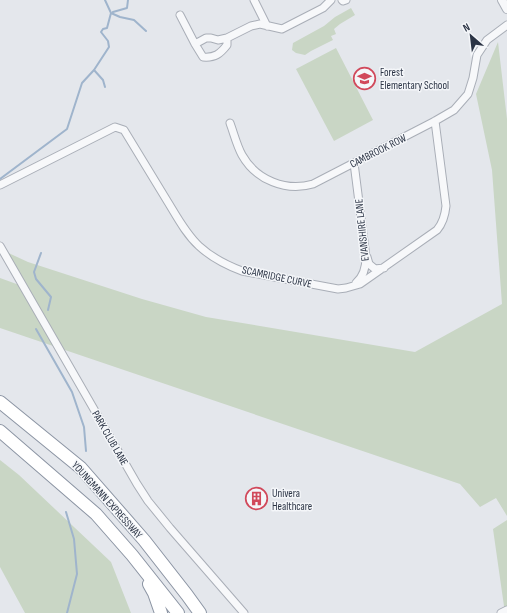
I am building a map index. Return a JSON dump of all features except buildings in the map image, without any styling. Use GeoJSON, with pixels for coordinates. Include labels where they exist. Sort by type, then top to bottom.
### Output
{"type":"FeatureCollection","features":[{"type":"Feature","properties":{"kind":"highway","name":"YOUNGMANN EXPRESSWAY"},"geometry":{"type":"LineString","coordinates":[[0,402],[80,468],[144,540],[200,613]]}},
{"type":"Feature","properties":{"kind":"highway","name":"YOUNGMANN EXPRESSWAY"},"geometry":{"type":"LineString","coordinates":[[0,431],[96,514],[132,555],[178,613]]}},
{"type":"Feature","properties":{"kind":"highway"},"geometry":{"type":"LineString","coordinates":[[132,555],[154,593],[162,613]]}},
{"type":"Feature","properties":{"kind":"highway"},"geometry":{"type":"LineString","coordinates":[[187,595],[203,613]]}},
{"type":"Feature","properties":{"kind":"street"},"geometry":{"type":"LineString","coordinates":[[254,0],[267,26]]}},
{"type":"Feature","properties":{"kind":"street"},"geometry":{"type":"LineString","coordinates":[[195,44],[206,38],[218,40],[227,38],[250,26],[260,24],[282,29],[323,8],[331,0]]}},
{"type":"Feature","properties":{"kind":"street"},"geometry":{"type":"LineString","coordinates":[[342,0],[346,0]]}},
{"type":"Feature","properties":{"kind":"street"},"geometry":{"type":"LineString","coordinates":[[502,0],[507,9]]}},
{"type":"Feature","properties":{"kind":"street"},"geometry":{"type":"LineString","coordinates":[[180,15],[203,57],[212,58],[223,51],[227,45],[227,38]]}},
{"type":"Feature","properties":{"kind":"street","name":"CAMBROOK ROW"},"geometry":{"type":"LineString","coordinates":[[230,123],[241,153],[248,165],[262,177],[278,184],[289,186],[299,187],[313,184],[454,110],[468,94],[473,78],[477,55],[487,40],[507,25]]}},
{"type":"Feature","properties":{"kind":"street","name":"SCAMRIDGE CURVE"},"geometry":{"type":"LineString","coordinates":[[0,185],[115,127],[124,130],[190,236],[198,245],[217,259],[242,271],[338,289],[346,288],[360,284],[384,268],[436,230],[443,221],[446,206],[435,121]]}},
{"type":"Feature","properties":{"kind":"street","name":"EVANSHIRE LANE"},"geometry":{"type":"LineString","coordinates":[[346,288],[354,285],[362,277],[366,264],[354,163]]}},
{"type":"Feature","properties":{"kind":"street","name":"PARK CLUB LANE"},"geometry":{"type":"LineString","coordinates":[[0,246],[136,484],[170,528],[244,613]]}},
{"type":"Feature","properties":{"kind":"street"},"geometry":{"type":"LineString","coordinates":[[366,257],[369,264],[374,269],[384,268]]}},
{"type":"Feature","properties":{"kind":"street"},"geometry":{"type":"LineString","coordinates":[[501,613],[507,610]]}},
{"type":"Feature","properties":{"kind":"green space"},"geometry":{"type":"Polygon","coordinates":[[[351,8],[355,15],[334,29],[336,34],[331,36],[333,40],[305,55],[296,53],[292,50],[293,43],[324,26],[335,17],[351,8]]]}},
{"type":"Feature","properties":{"kind":"green space"},"geometry":{"type":"Polygon","coordinates":[[[498,42],[507,119],[507,516],[496,498],[480,507],[460,484],[0,328],[0,278],[22,286],[2,250],[28,262],[142,299],[206,317],[415,352],[502,304],[492,170],[476,94],[498,42]]]}},
{"type":"Feature","properties":{"kind":"green space"},"geometry":{"type":"Polygon","coordinates":[[[336,48],[373,120],[334,141],[296,69],[336,48]]]}},
{"type":"Feature","properties":{"kind":"green space"},"geometry":{"type":"Polygon","coordinates":[[[0,460],[19,475],[111,562],[131,613],[25,613],[0,567],[0,460]]]}},
{"type":"Feature","properties":{"kind":"green space"},"geometry":{"type":"Polygon","coordinates":[[[507,520],[507,613],[505,613],[493,529],[507,520]]]}},
{"type":"Feature","properties":{"kind":"waterway"},"geometry":{"type":"LineString","coordinates":[[0,179],[67,129],[82,83],[94,70],[109,47],[108,41],[101,32],[103,29],[107,28],[111,13],[105,0]]}},
{"type":"Feature","properties":{"kind":"waterway"},"geometry":{"type":"LineString","coordinates":[[113,12],[127,8],[128,0]]}},
{"type":"Feature","properties":{"kind":"waterway"},"geometry":{"type":"LineString","coordinates":[[111,13],[120,17],[134,20],[146,31]]}},
{"type":"Feature","properties":{"kind":"waterway"},"geometry":{"type":"LineString","coordinates":[[94,70],[103,80],[105,87]]}},
{"type":"Feature","properties":{"kind":"waterway"},"geometry":{"type":"LineString","coordinates":[[41,253],[34,272],[36,279],[51,297],[48,310]]}},
{"type":"Feature","properties":{"kind":"waterway"},"geometry":{"type":"LineString","coordinates":[[36,329],[72,392],[84,427],[86,451]]}},
{"type":"Feature","properties":{"kind":"waterway"},"geometry":{"type":"LineString","coordinates":[[66,512],[74,539],[77,574],[67,613]]}},
{"type":"Feature","properties":{"kind":"place","name":"Forest Elementary School"},"geometry":{"type":"Point","coordinates":[364,78]}},
{"type":"Feature","properties":{"kind":"place","name":"Univera Healthcare"},"geometry":{"type":"Point","coordinates":[256,499]}}]}
